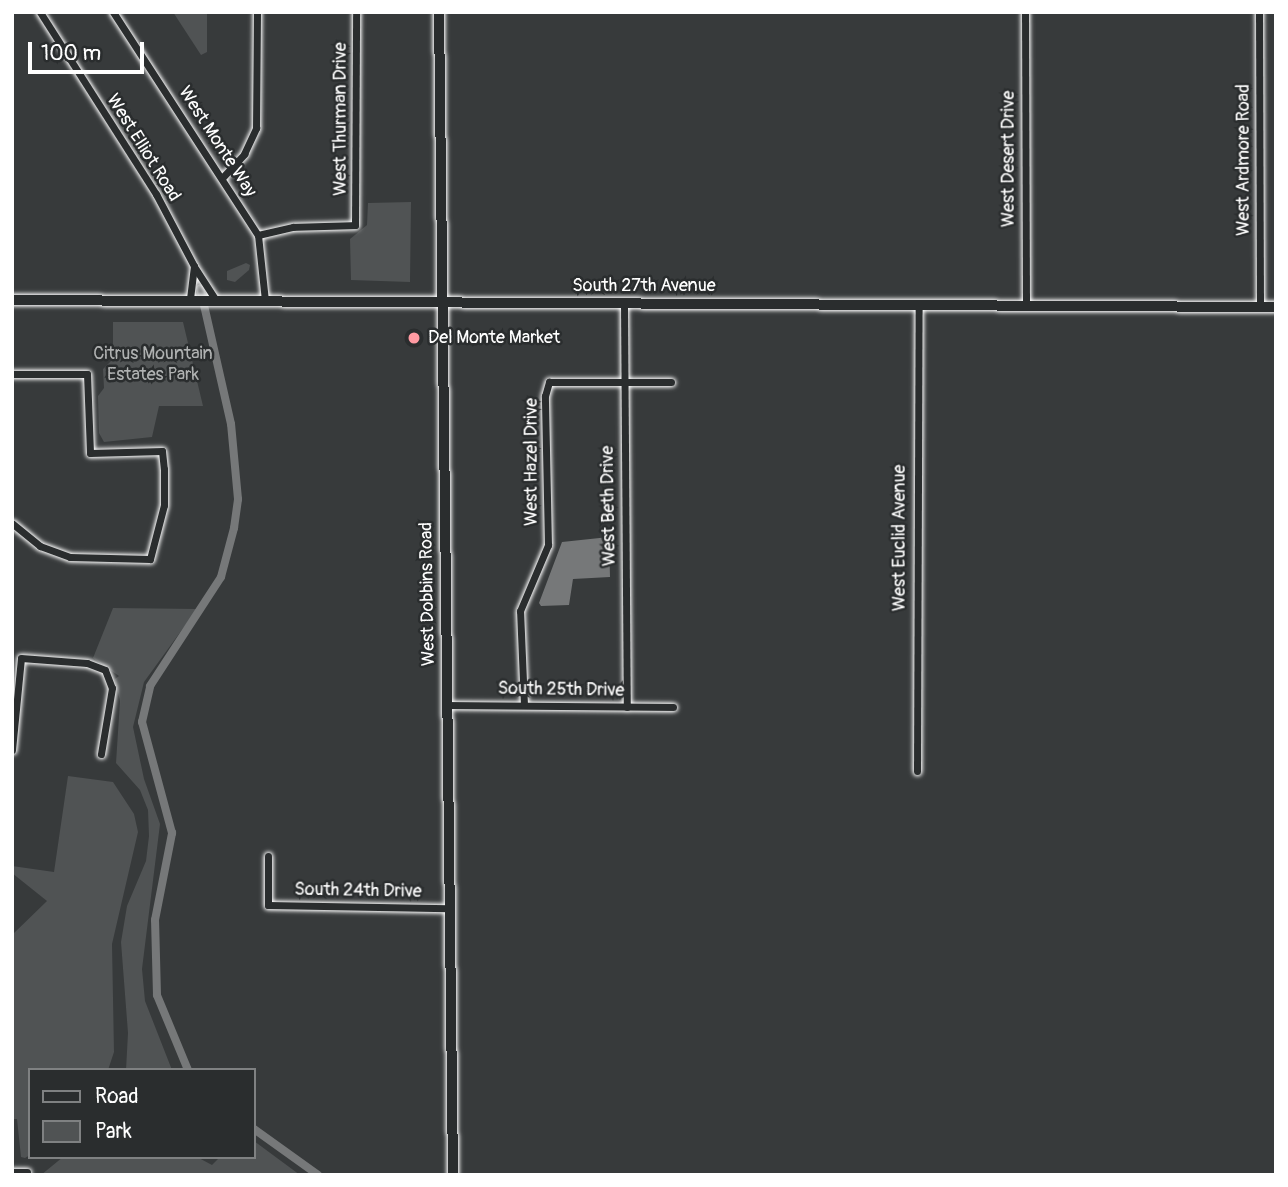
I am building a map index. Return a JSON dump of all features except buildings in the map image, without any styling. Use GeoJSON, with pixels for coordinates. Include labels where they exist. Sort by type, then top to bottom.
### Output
{"type":"FeatureCollection","features":[{"type":"Feature","properties":{"kind":"street","name":"West Elliot Road"},"geometry":{"type":"LineString","coordinates":[[40,12],[156,194],[194,266],[203,300]]}},
{"type":"Feature","properties":{"kind":"street","name":"West Monte Way"},"geometry":{"type":"LineString","coordinates":[[113,12],[258,235],[265,300]]}},
{"type":"Feature","properties":{"kind":"street"},"geometry":{"type":"LineString","coordinates":[[222,178],[244,154],[256,128],[257,12]]}},
{"type":"Feature","properties":{"kind":"street","name":"West Thurman Drive"},"geometry":{"type":"LineString","coordinates":[[258,235],[293,227],[355,225],[356,12]]}},
{"type":"Feature","properties":{"kind":"street","name":"West Dobbins Road"},"geometry":{"type":"LineString","coordinates":[[439,12],[453,1175]]}},
{"type":"Feature","properties":{"kind":"street","name":"West Desert Drive"},"geometry":{"type":"LineString","coordinates":[[1025,12],[1026,306]]}},
{"type":"Feature","properties":{"kind":"street","name":"West Ardmore Road"},"geometry":{"type":"LineString","coordinates":[[1259,12],[1260,307]]}},
{"type":"Feature","properties":{"kind":"street"},"geometry":{"type":"LineString","coordinates":[[194,266],[203,300]]}},
{"type":"Feature","properties":{"kind":"street","name":"South 27th Avenue"},"geometry":{"type":"LineString","coordinates":[[12,300],[1276,307]]}},
{"type":"Feature","properties":{"kind":"street","name":"West Beth Drive"},"geometry":{"type":"LineString","coordinates":[[624,304],[627,707]]}},
{"type":"Feature","properties":{"kind":"street","name":"West Euclid Avenue"},"geometry":{"type":"LineString","coordinates":[[918,771],[919,306]]}},
{"type":"Feature","properties":{"kind":"street"},"geometry":{"type":"LineString","coordinates":[[12,374],[88,374],[90,453],[162,451],[164,505],[149,559],[71,557],[40,546],[15,527]]}},
{"type":"Feature","properties":{"kind":"street"},"geometry":{"type":"LineString","coordinates":[[624,381],[671,382]]}},
{"type":"Feature","properties":{"kind":"street","name":"West Hazel Drive"},"geometry":{"type":"LineString","coordinates":[[524,705],[520,611],[548,545],[545,396],[549,382],[624,381]]}},
{"type":"Feature","properties":{"kind":"street"},"geometry":{"type":"LineString","coordinates":[[12,750],[21,658],[87,663],[105,670],[112,688],[101,754]]}},
{"type":"Feature","properties":{"kind":"street","name":"South 25th Drive"},"geometry":{"type":"LineString","coordinates":[[448,705],[673,707]]}},
{"type":"Feature","properties":{"kind":"street","name":"South 24th Drive"},"geometry":{"type":"LineString","coordinates":[[268,856],[268,905],[448,908]]}},
{"type":"Feature","properties":{"kind":"street"},"geometry":{"type":"LineString","coordinates":[[12,1172],[27,1172]]}},
{"type":"Feature","properties":{"kind":"green space"},"geometry":{"type":"Polygon","coordinates":[[[173,12],[207,12],[207,52],[201,55],[173,12]]]}},
{"type":"Feature","properties":{"kind":"green space"},"geometry":{"type":"Polygon","coordinates":[[[411,202],[410,282],[351,280],[350,239],[367,225],[368,203],[411,202]]]}},
{"type":"Feature","properties":{"kind":"green space"},"geometry":{"type":"Polygon","coordinates":[[[246,263],[250,265],[249,270],[235,282],[227,280],[227,271],[246,263]]]}},
{"type":"Feature","properties":{"kind":"green space","name":"Citrus Mountain Estates Park"},"geometry":{"type":"Polygon","coordinates":[[[113,322],[183,322],[203,406],[159,406],[152,437],[104,442],[99,433],[98,396],[104,388],[103,369],[113,359],[113,322]]]}},
{"type":"Feature","properties":{"kind":"green space"},"geometry":{"type":"Polygon","coordinates":[[[113,608],[197,609],[144,682],[133,727],[144,779],[160,824],[142,969],[145,1001],[171,1068],[126,1068],[128,1033],[121,942],[127,906],[146,861],[148,810],[140,790],[116,763],[120,701],[115,679],[119,676],[93,658],[113,608]]]}},
{"type":"Feature","properties":{"kind":"green space"},"geometry":{"type":"Polygon","coordinates":[[[68,776],[113,782],[134,814],[138,832],[112,944],[114,1052],[109,1068],[28,1068],[28,1156],[25,1158],[21,1157],[17,1119],[12,1119],[12,935],[47,901],[12,873],[12,866],[54,872],[68,776]]]}},
{"type":"Feature","properties":{"kind":"green space"},"geometry":{"type":"Polygon","coordinates":[[[256,1142],[300,1175],[41,1175],[61,1159],[201,1159],[212,1165],[218,1159],[256,1159],[256,1142]]]}},
{"type":"Feature","properties":{"kind":"shaded area"},"geometry":{"type":"Polygon","coordinates":[[[609,537],[610,577],[573,579],[569,605],[541,606],[539,603],[562,542],[609,537]]]}},
{"type":"Feature","properties":{"kind":"waterway"},"geometry":{"type":"LineString","coordinates":[[187,1068],[157,995],[155,920],[172,833],[142,722],[150,686],[221,577],[234,528],[238,499],[231,424],[200,288]]}},
{"type":"Feature","properties":{"kind":"waterway"},"geometry":{"type":"LineString","coordinates":[[256,1130],[318,1175]]}},
{"type":"Feature","properties":{"kind":"place","name":"Del Monte Market"},"geometry":{"type":"Point","coordinates":[414,338]}}]}
